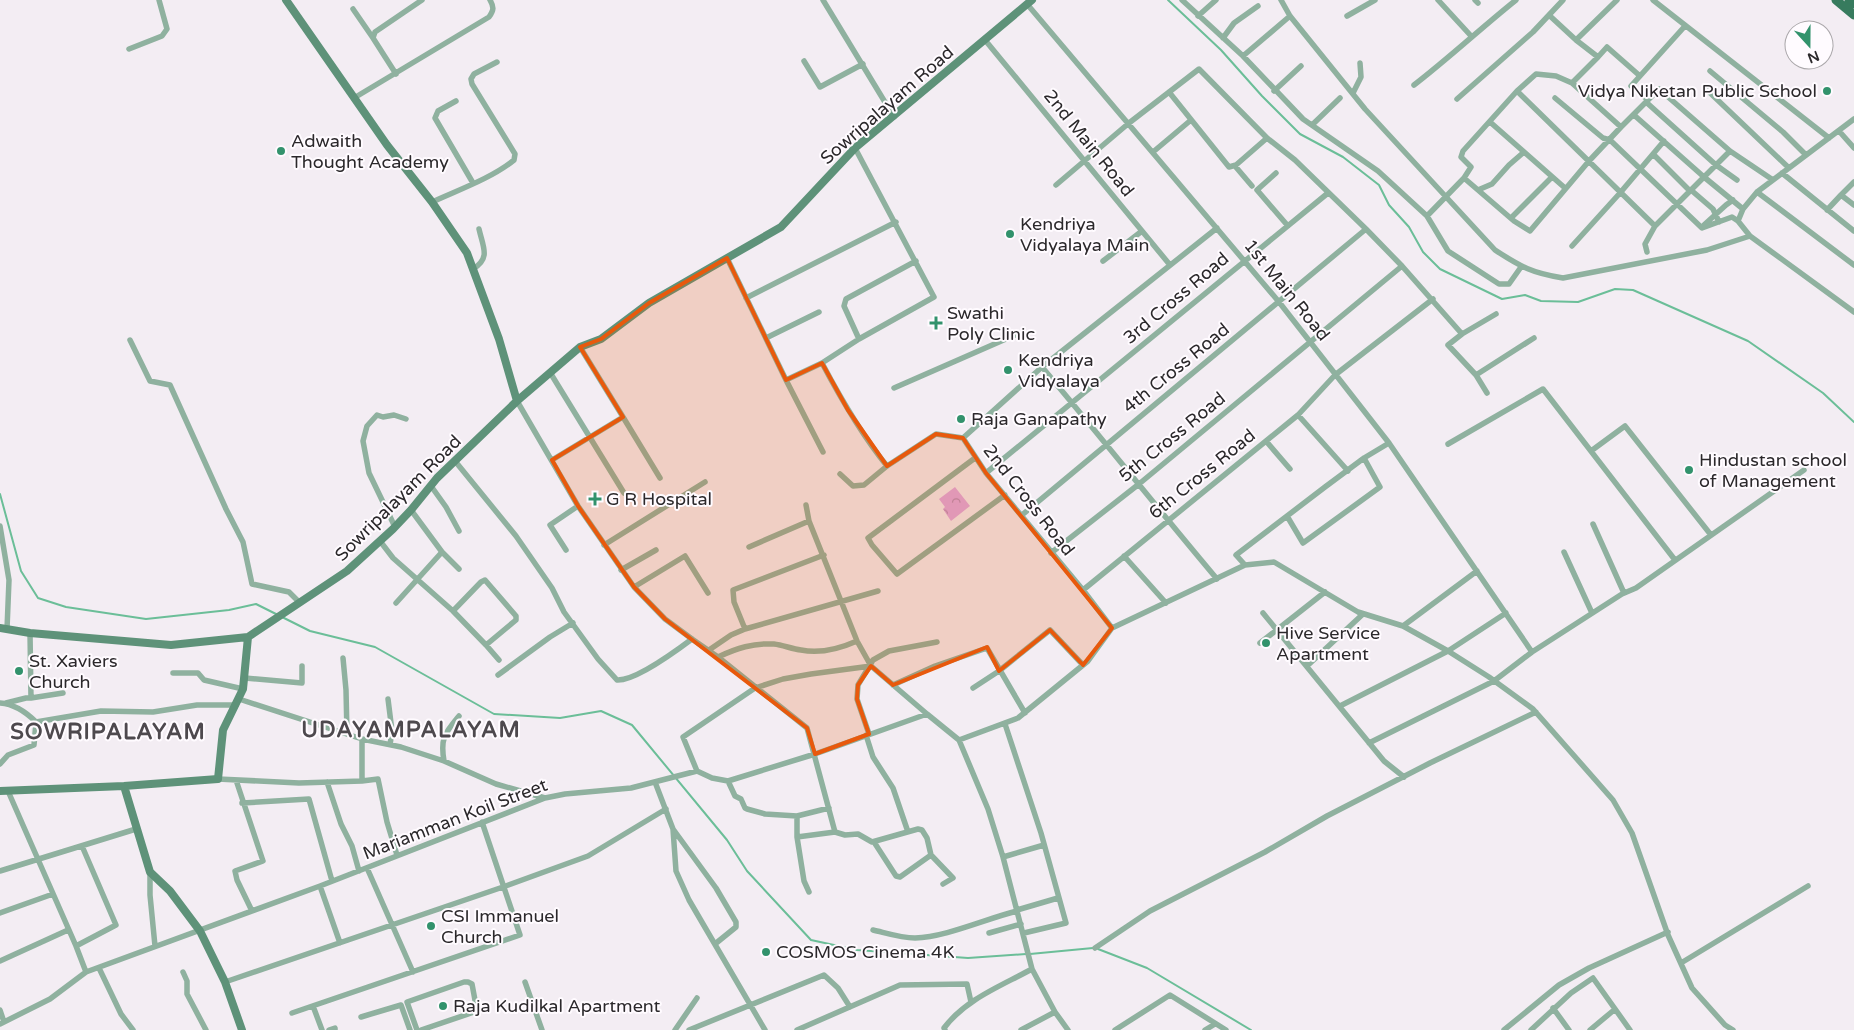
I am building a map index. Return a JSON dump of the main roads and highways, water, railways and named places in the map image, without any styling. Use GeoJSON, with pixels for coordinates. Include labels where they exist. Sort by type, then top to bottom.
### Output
{"type":"FeatureCollection","features":[{"type":"Feature","properties":{"kind":"main road"},"geometry":{"type":"LineString","coordinates":[[1836,0],[1854,15]]}},
{"type":"Feature","properties":{"kind":"main road"},"geometry":{"type":"LineString","coordinates":[[1849,0],[1854,4]]}},
{"type":"Feature","properties":{"kind":"waterway"},"geometry":{"type":"LineString","coordinates":[[1168,0],[1221,50],[1262,96],[1300,134],[1343,157],[1379,185],[1389,205],[1409,227],[1423,252],[1440,269],[1502,299],[1525,295],[1541,301],[1578,302],[1615,289],[1633,290],[1748,341],[1823,393],[1854,422]]}},
{"type":"Feature","properties":{"kind":"waterway"},"geometry":{"type":"LineString","coordinates":[[0,494],[21,571],[38,598],[66,607],[146,619],[229,610],[256,604],[278,615]]}},
{"type":"Feature","properties":{"kind":"waterway"},"geometry":{"type":"LineString","coordinates":[[282,617],[310,631],[375,647],[494,714],[560,718],[601,711],[632,725],[727,840],[747,871],[811,940],[857,950],[968,958],[1026,954]]}},
{"type":"Feature","properties":{"kind":"waterway"},"geometry":{"type":"LineString","coordinates":[[1030,954],[1093,948]]}},
{"type":"Feature","properties":{"kind":"waterway"},"geometry":{"type":"LineString","coordinates":[[1098,949],[1147,968],[1251,1030]]}},
{"type":"Feature","properties":{"kind":"place","name":"Vidya Niketan Public School"},"geometry":{"type":"Point","coordinates":[1827,91]}},
{"type":"Feature","properties":{"kind":"place","name":"Adwaith Thought Academy"},"geometry":{"type":"Point","coordinates":[281,151]}},
{"type":"Feature","properties":{"kind":"place","name":"Kendriya Vidyalaya Main"},"geometry":{"type":"Point","coordinates":[1010,234]}},
{"type":"Feature","properties":{"kind":"place","name":"Swathi Poly Clinic"},"geometry":{"type":"Point","coordinates":[936,323]}},
{"type":"Feature","properties":{"kind":"place","name":"Kendriya Vidyalaya"},"geometry":{"type":"Point","coordinates":[1008,370]}},
{"type":"Feature","properties":{"kind":"place","name":"Raja Ganapathy"},"geometry":{"type":"Point","coordinates":[961,419]}},
{"type":"Feature","properties":{"kind":"place","name":"Hindustan school of Management"},"geometry":{"type":"Point","coordinates":[1689,470]}},
{"type":"Feature","properties":{"kind":"place","name":"G R Hospital"},"geometry":{"type":"Point","coordinates":[595,499]}},
{"type":"Feature","properties":{"kind":"place","name":"Hive Service Apartment"},"geometry":{"type":"Point","coordinates":[1266,643]}},
{"type":"Feature","properties":{"kind":"place","name":"St. Xaviers Church"},"geometry":{"type":"Point","coordinates":[19,671]}},
{"type":"Feature","properties":{"kind":"place","name":"CSI Immanuel Church"},"geometry":{"type":"Point","coordinates":[431,926]}},
{"type":"Feature","properties":{"kind":"place","name":"COSMOS Cinema 4K"},"geometry":{"type":"Point","coordinates":[766,952]}},
{"type":"Feature","properties":{"kind":"place","name":"Raja Kudilkal Apartment"},"geometry":{"type":"Point","coordinates":[443,1006]}},
{"type":"Feature","properties":{"kind":"district","name":"UDAYAMPALAYAM"},"geometry":{"type":"Point","coordinates":[411,730]}},
{"type":"Feature","properties":{"kind":"district","name":"SOWRIPALAYAM"},"geometry":{"type":"Point","coordinates":[108,732]}}]}
